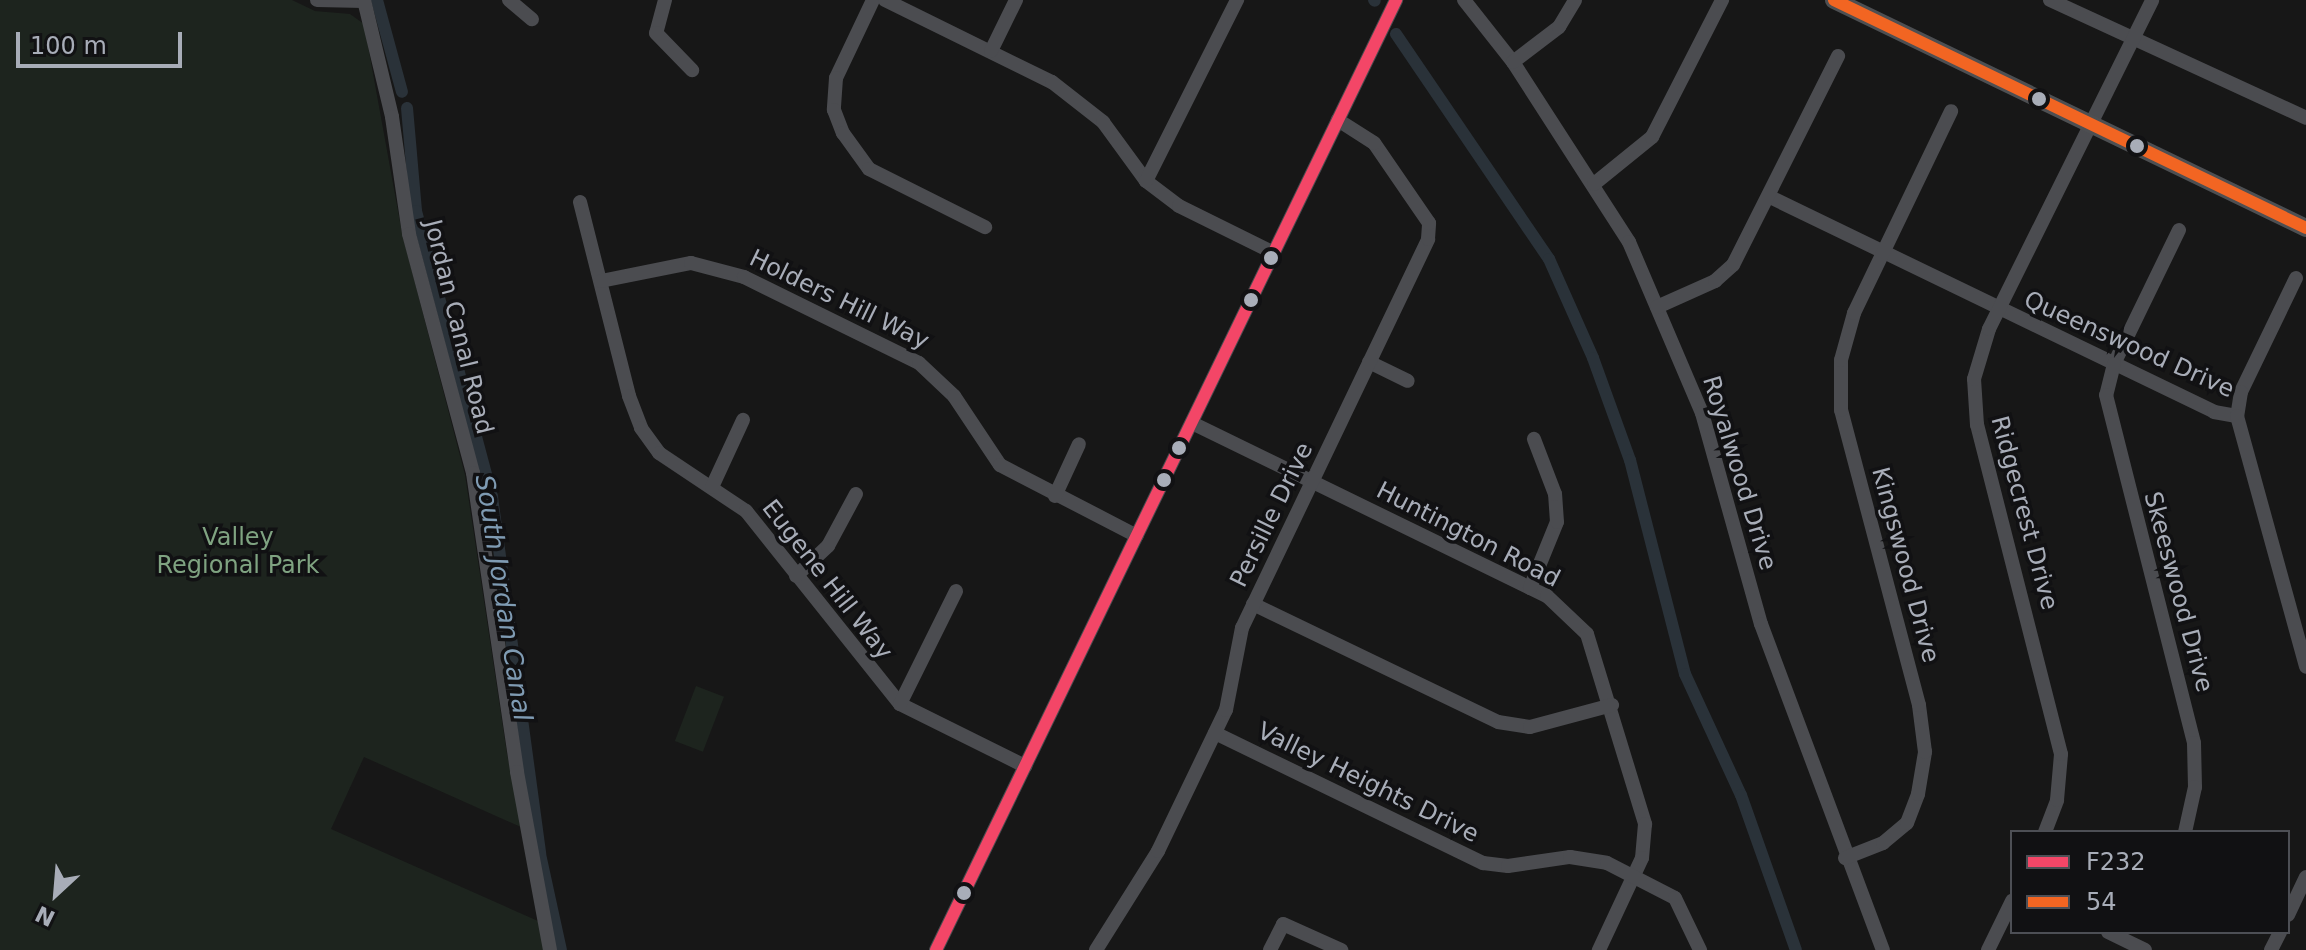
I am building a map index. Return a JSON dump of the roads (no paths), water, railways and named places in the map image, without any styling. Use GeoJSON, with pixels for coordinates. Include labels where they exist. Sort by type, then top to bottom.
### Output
{"type":"FeatureCollection","features":[{"type":"Feature","properties":{"kind":"main road"},"geometry":{"type":"LineString","coordinates":[[1834,0],[2306,228]]}},
{"type":"Feature","properties":{"kind":"street"},"geometry":{"type":"LineString","coordinates":[[317,0],[364,0]]}},
{"type":"Feature","properties":{"kind":"street","name":"Jordan Canal Road"},"geometry":{"type":"LineString","coordinates":[[364,0],[392,117],[409,234],[473,473],[517,772],[550,950]]}},
{"type":"Feature","properties":{"kind":"street"},"geometry":{"type":"LineString","coordinates":[[509,0],[532,19]]}},
{"type":"Feature","properties":{"kind":"street"},"geometry":{"type":"LineString","coordinates":[[665,0],[656,33],[692,70]]}},
{"type":"Feature","properties":{"kind":"street"},"geometry":{"type":"LineString","coordinates":[[873,0],[836,78],[834,110],[843,133],[876,173],[985,227]]}},
{"type":"Feature","properties":{"kind":"street"},"geometry":{"type":"LineString","coordinates":[[885,0],[991,51],[1079,100],[1146,181],[1179,206],[1274,253]]}},
{"type":"Feature","properties":{"kind":"street"},"geometry":{"type":"LineString","coordinates":[[991,51],[1016,0]]}},
{"type":"Feature","properties":{"kind":"street"},"geometry":{"type":"LineString","coordinates":[[1146,181],[1237,0]]}},
{"type":"Feature","properties":{"kind":"street"},"geometry":{"type":"LineString","coordinates":[[936,950],[1396,0]]}},
{"type":"Feature","properties":{"kind":"street","name":"Royalwood Drive"},"geometry":{"type":"LineString","coordinates":[[1464,0],[1513,62],[1629,242],[1702,413],[1761,624],[1845,858],[1883,950]]}},
{"type":"Feature","properties":{"kind":"street"},"geometry":{"type":"LineString","coordinates":[[1513,62],[1559,27],[1575,0]]}},
{"type":"Feature","properties":{"kind":"street"},"geometry":{"type":"LineString","coordinates":[[1594,184],[1652,137],[1722,0]]}},
{"type":"Feature","properties":{"kind":"street"},"geometry":{"type":"LineString","coordinates":[[2050,0],[2306,118]]}},
{"type":"Feature","properties":{"kind":"street","name":"Ridgecrest Drive"},"geometry":{"type":"LineString","coordinates":[[2046,830],[2061,777],[2059,741],[1974,401],[1977,364],[1998,310],[2129,38],[2152,0]]}},
{"type":"Feature","properties":{"kind":"street"},"geometry":{"type":"LineString","coordinates":[[1657,307],[1715,281],[1733,265],[1770,197],[1838,56]]}},
{"type":"Feature","properties":{"kind":"street","name":"Kingswood Drive"},"geometry":{"type":"LineString","coordinates":[[1845,858],[1883,843],[1907,823],[1918,794],[1925,752],[1919,705],[1840,398],[1846,334],[1951,111]]}},
{"type":"Feature","properties":{"kind":"street","name":"Persille Drive"},"geometry":{"type":"LineString","coordinates":[[1096,950],[1158,851],[1215,733],[1231,697],[1237,641],[1428,239],[1429,223],[1374,143],[1338,120]]}},
{"type":"Feature","properties":{"kind":"street","name":"Queenswood Drive"},"geometry":{"type":"LineString","coordinates":[[1770,197],[2214,412],[2237,416],[2306,667]]}},
{"type":"Feature","properties":{"kind":"street","name":"Eugene Hill Way"},"geometry":{"type":"LineString","coordinates":[[580,202],[641,428],[670,463],[746,511],[900,704],[1025,766]]}},
{"type":"Feature","properties":{"kind":"street","name":"Skeeswood Drive"},"geometry":{"type":"LineString","coordinates":[[2179,230],[2114,364],[2107,411],[2194,743],[2195,787],[2185,830]]}},
{"type":"Feature","properties":{"kind":"street","name":"Holders Hill Way"},"geometry":{"type":"LineString","coordinates":[[601,281],[691,263],[744,277],[929,370],[954,396],[1000,465],[1137,536]]}},
{"type":"Feature","properties":{"kind":"street"},"geometry":{"type":"LineString","coordinates":[[2237,416],[2241,392],[2296,278]]}},
{"type":"Feature","properties":{"kind":"street"},"geometry":{"type":"LineString","coordinates":[[1369,362],[1408,381]]}},
{"type":"Feature","properties":{"kind":"street"},"geometry":{"type":"LineString","coordinates":[[712,487],[743,420]]}},
{"type":"Feature","properties":{"kind":"street","name":"Huntington Road"},"geometry":{"type":"LineString","coordinates":[[1192,423],[1530,588],[1561,606],[1587,634],[1612,705],[1645,824],[1635,876],[1599,950]]}},
{"type":"Feature","properties":{"kind":"street"},"geometry":{"type":"LineString","coordinates":[[1530,588],[1557,522],[1555,494],[1534,439]]}},
{"type":"Feature","properties":{"kind":"street"},"geometry":{"type":"LineString","coordinates":[[1055,496],[1079,444]]}},
{"type":"Feature","properties":{"kind":"street"},"geometry":{"type":"LineString","coordinates":[[796,576],[837,534],[856,494]]}},
{"type":"Feature","properties":{"kind":"street"},"geometry":{"type":"LineString","coordinates":[[900,704],[956,591]]}},
{"type":"Feature","properties":{"kind":"street"},"geometry":{"type":"LineString","coordinates":[[1253,604],[1498,722],[1530,727],[1612,705]]}},
{"type":"Feature","properties":{"kind":"street"},"geometry":{"type":"LineString","coordinates":[[2291,609],[2306,605]]}},
{"type":"Feature","properties":{"kind":"street","name":"Valley Heights Drive"},"geometry":{"type":"LineString","coordinates":[[1215,733],[1483,863],[1508,866],[1582,858],[1635,876],[1675,898],[1700,950]]}},
{"type":"Feature","properties":{"kind":"street"},"geometry":{"type":"LineString","coordinates":[[2290,911],[2306,877]]}},
{"type":"Feature","properties":{"kind":"street"},"geometry":{"type":"LineString","coordinates":[[1988,950],[2010,905]]}},
{"type":"Feature","properties":{"kind":"street"},"geometry":{"type":"LineString","coordinates":[[1270,950],[1283,924],[1341,950]]}},
{"type":"Feature","properties":{"kind":"street"},"geometry":{"type":"LineString","coordinates":[[2114,934],[2139,942]]}},
{"type":"Feature","properties":{"kind":"waterway","name":"South Jordan Canal"},"geometry":{"type":"LineString","coordinates":[[377,0],[402,92]]}},
{"type":"Feature","properties":{"kind":"waterway"},"geometry":{"type":"LineString","coordinates":[[1396,34],[1549,259],[1593,358],[1630,460],[1685,674],[1741,795],[1796,950]]}},
{"type":"Feature","properties":{"kind":"waterway","name":"South Jordan Canal"},"geometry":{"type":"LineString","coordinates":[[407,108],[416,211],[492,497],[540,854],[561,950]]}},
{"type":"Feature","properties":{"kind":"park label","name":"Valley Regional Park"},"geometry":{"type":"Point","coordinates":[238,552]}}]}
